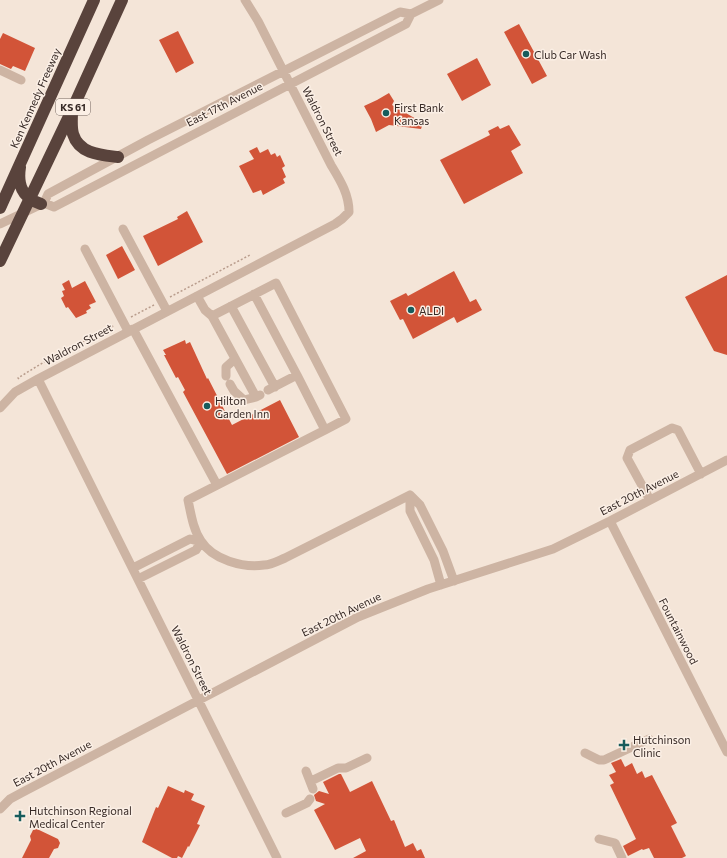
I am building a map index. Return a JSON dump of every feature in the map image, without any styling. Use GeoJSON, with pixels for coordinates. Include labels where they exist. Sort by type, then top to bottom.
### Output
{"type":"FeatureCollection","features":[{"type":"Feature","properties":{"kind":"highway","name":"Ken Kennedy Freeway"},"geometry":{"type":"LineString","coordinates":[[0,208],[94,0]]}},
{"type":"Feature","properties":{"kind":"highway","name":"KS 61"},"geometry":{"type":"LineString","coordinates":[[0,261],[72,110],[122,0]]}},
{"type":"Feature","properties":{"kind":"highway"},"geometry":{"type":"LineString","coordinates":[[72,110],[73,134],[77,142],[85,150],[94,154],[118,157]]}},
{"type":"Feature","properties":{"kind":"highway"},"geometry":{"type":"LineString","coordinates":[[22,160],[19,174],[23,191],[29,199],[42,204]]}},
{"type":"Feature","properties":{"kind":"street","name":"Waldron Street"},"geometry":{"type":"LineString","coordinates":[[245,0],[258,21],[342,184],[347,196],[348,212],[335,224],[38,379],[277,858]]}},
{"type":"Feature","properties":{"kind":"street","name":"East 17th Avenue"},"geometry":{"type":"LineString","coordinates":[[0,224],[42,204],[48,194],[148,140],[400,12],[411,14],[439,0]]}},
{"type":"Feature","properties":{"kind":"street","name":"East 17th Avenue"},"geometry":{"type":"LineString","coordinates":[[42,204],[54,207],[406,24],[411,14]]}},
{"type":"Feature","properties":{"kind":"street"},"geometry":{"type":"LineString","coordinates":[[0,70],[21,80]]}},
{"type":"Feature","properties":{"kind":"street"},"geometry":{"type":"LineString","coordinates":[[123,229],[166,311]]}},
{"type":"Feature","properties":{"kind":"street"},"geometry":{"type":"LineString","coordinates":[[86,249],[123,321],[131,330],[217,485]]}},
{"type":"Feature","properties":{"kind":"street"},"geometry":{"type":"LineString","coordinates":[[212,316],[276,283],[346,419],[188,500],[194,524],[201,542],[212,552],[226,561],[246,566],[266,565],[285,558],[410,495]]}},
{"type":"Feature","properties":{"kind":"street"},"geometry":{"type":"LineString","coordinates":[[254,294],[325,430]]}},
{"type":"Feature","properties":{"kind":"street"},"geometry":{"type":"LineString","coordinates":[[197,296],[205,310],[212,316],[235,359],[265,392]]}},
{"type":"Feature","properties":{"kind":"street"},"geometry":{"type":"LineString","coordinates":[[231,306],[265,392]]}},
{"type":"Feature","properties":{"kind":"street"},"geometry":{"type":"LineString","coordinates":[[235,359],[226,367],[228,380],[234,391],[244,400],[265,392],[297,375]]}},
{"type":"Feature","properties":{"kind":"street"},"geometry":{"type":"LineString","coordinates":[[0,408],[15,392],[38,379]]}},
{"type":"Feature","properties":{"kind":"street"},"geometry":{"type":"LineString","coordinates":[[650,500],[627,458],[630,450],[672,428],[678,430],[701,474]]}},
{"type":"Feature","properties":{"kind":"street","name":"East 20th Avenue"},"geometry":{"type":"LineString","coordinates":[[0,809],[10,799],[23,792],[358,617],[441,585],[552,549],[610,521],[727,460]]}},
{"type":"Feature","properties":{"kind":"street"},"geometry":{"type":"LineString","coordinates":[[410,495],[420,505],[443,551],[454,581]]}},
{"type":"Feature","properties":{"kind":"street"},"geometry":{"type":"LineString","coordinates":[[410,495],[410,511],[434,560],[441,585]]}},
{"type":"Feature","properties":{"kind":"street","name":"Fountainwood"},"geometry":{"type":"LineString","coordinates":[[610,521],[727,752]]}},
{"type":"Feature","properties":{"kind":"street"},"geometry":{"type":"LineString","coordinates":[[133,568],[190,539],[201,542]]}},
{"type":"Feature","properties":{"kind":"street"},"geometry":{"type":"LineString","coordinates":[[138,579],[196,550],[201,542]]}},
{"type":"Feature","properties":{"kind":"street"},"geometry":{"type":"LineString","coordinates":[[585,753],[599,760],[604,760],[649,739]]}},
{"type":"Feature","properties":{"kind":"street"},"geometry":{"type":"LineString","coordinates":[[306,771],[312,785],[338,768],[346,768],[367,758]]}},
{"type":"Feature","properties":{"kind":"street"},"geometry":{"type":"LineString","coordinates":[[286,814],[307,803],[310,799]]}},
{"type":"Feature","properties":{"kind":"street"},"geometry":{"type":"LineString","coordinates":[[599,839],[615,843],[622,858]]}},
{"type":"Feature","properties":{"kind":"path"},"geometry":{"type":"LineString","coordinates":[[20,381],[18,378],[44,362],[250,255]]}},
{"type":"Feature","properties":{"kind":"building","name":"Club Car Wash"},"geometry":{"type":"Polygon","coordinates":[[[519,24],[547,76],[532,84],[504,32],[519,24]]]}},
{"type":"Feature","properties":{"kind":"building"},"geometry":{"type":"Polygon","coordinates":[[[178,31],[194,63],[176,73],[159,40],[178,31]]]}},
{"type":"Feature","properties":{"kind":"building"},"geometry":{"type":"Polygon","coordinates":[[[3,33],[35,48],[25,71],[13,66],[11,69],[0,64],[0,39],[3,33]]]}},
{"type":"Feature","properties":{"kind":"building"},"geometry":{"type":"Polygon","coordinates":[[[477,58],[491,85],[462,101],[447,74],[477,58]]]}},
{"type":"Feature","properties":{"kind":"building","name":"First Bank Kansas"},"geometry":{"type":"Polygon","coordinates":[[[389,93],[394,101],[392,105],[423,123],[421,129],[389,125],[376,132],[364,106],[389,93]]]}},
{"type":"Feature","properties":{"kind":"building"},"geometry":{"type":"Polygon","coordinates":[[[509,125],[521,145],[511,151],[523,173],[464,204],[440,160],[490,135],[488,131],[498,126],[500,129],[509,125]]]}},
{"type":"Feature","properties":{"kind":"building"},"geometry":{"type":"Polygon","coordinates":[[[257,147],[260,153],[268,149],[271,155],[275,153],[277,157],[280,155],[285,166],[282,168],[286,177],[283,179],[285,183],[263,195],[261,190],[253,193],[239,166],[254,159],[249,151],[257,147]]]}},
{"type":"Feature","properties":{"kind":"building"},"geometry":{"type":"Polygon","coordinates":[[[187,211],[203,242],[158,266],[143,236],[178,219],[177,217],[187,211]]]}},
{"type":"Feature","properties":{"kind":"building"},"geometry":{"type":"Polygon","coordinates":[[[122,246],[135,270],[118,279],[106,255],[122,246]]]}},
{"type":"Feature","properties":{"kind":"building"},"geometry":{"type":"Polygon","coordinates":[[[454,271],[470,302],[476,299],[482,310],[457,323],[454,317],[413,339],[403,319],[400,320],[390,301],[406,293],[408,296],[454,271]]]}},
{"type":"Feature","properties":{"kind":"building"},"geometry":{"type":"Polygon","coordinates":[[[727,275],[727,355],[714,351],[685,297],[727,275]]]}},
{"type":"Feature","properties":{"kind":"building"},"geometry":{"type":"Polygon","coordinates":[[[69,280],[72,288],[85,281],[96,302],[89,305],[91,308],[86,311],[87,313],[76,318],[68,307],[66,308],[61,298],[64,296],[62,291],[65,290],[62,284],[69,280]]]}},
{"type":"Feature","properties":{"kind":"building","name":"Hilton Garden Inn"},"geometry":{"type":"Polygon","coordinates":[[[185,340],[186,344],[190,342],[207,379],[208,378],[232,425],[280,400],[299,437],[227,474],[183,392],[185,390],[178,377],[176,378],[164,355],[166,355],[163,350],[185,340]]]}},
{"type":"Feature","properties":{"kind":"building"},"geometry":{"type":"Polygon","coordinates":[[[621,759],[625,767],[632,763],[637,774],[642,771],[645,778],[652,775],[677,823],[671,826],[686,856],[682,858],[654,858],[649,848],[642,849],[628,856],[623,846],[636,839],[610,785],[614,783],[609,775],[616,772],[611,763],[621,759]]]}},
{"type":"Feature","properties":{"kind":"building"},"geometry":{"type":"Polygon","coordinates":[[[341,774],[350,792],[372,781],[391,821],[394,820],[405,847],[413,843],[417,851],[421,849],[425,858],[353,858],[366,851],[360,838],[335,850],[314,810],[325,804],[316,801],[314,795],[319,791],[329,794],[323,782],[341,774]]]}},
{"type":"Feature","properties":{"kind":"building"},"geometry":{"type":"Polygon","coordinates":[[[168,786],[184,793],[185,790],[194,794],[191,800],[205,806],[197,824],[200,825],[182,858],[178,856],[177,858],[172,858],[142,842],[156,807],[158,808],[168,786]]]}},
{"type":"Feature","properties":{"kind":"building"},"geometry":{"type":"Polygon","coordinates":[[[37,829],[58,839],[60,843],[58,848],[54,849],[49,858],[22,858],[31,840],[30,836],[33,830],[37,829]]]}},
{"type":"Feature","properties":{"kind":"place","name":"Club Car Wash"},"geometry":{"type":"Point","coordinates":[526,54]}},
{"type":"Feature","properties":{"kind":"place","name":"First Bank Kansas"},"geometry":{"type":"Point","coordinates":[386,113]}},
{"type":"Feature","properties":{"kind":"place","name":"ALDI"},"geometry":{"type":"Point","coordinates":[411,310]}},
{"type":"Feature","properties":{"kind":"place","name":"Hilton Garden Inn"},"geometry":{"type":"Point","coordinates":[207,406]}},
{"type":"Feature","properties":{"kind":"place","name":"Hutchinson Clinic"},"geometry":{"type":"Point","coordinates":[624,745]}},
{"type":"Feature","properties":{"kind":"place","name":"Hutchinson Regional Medical Center"},"geometry":{"type":"Point","coordinates":[20,816]}}]}
